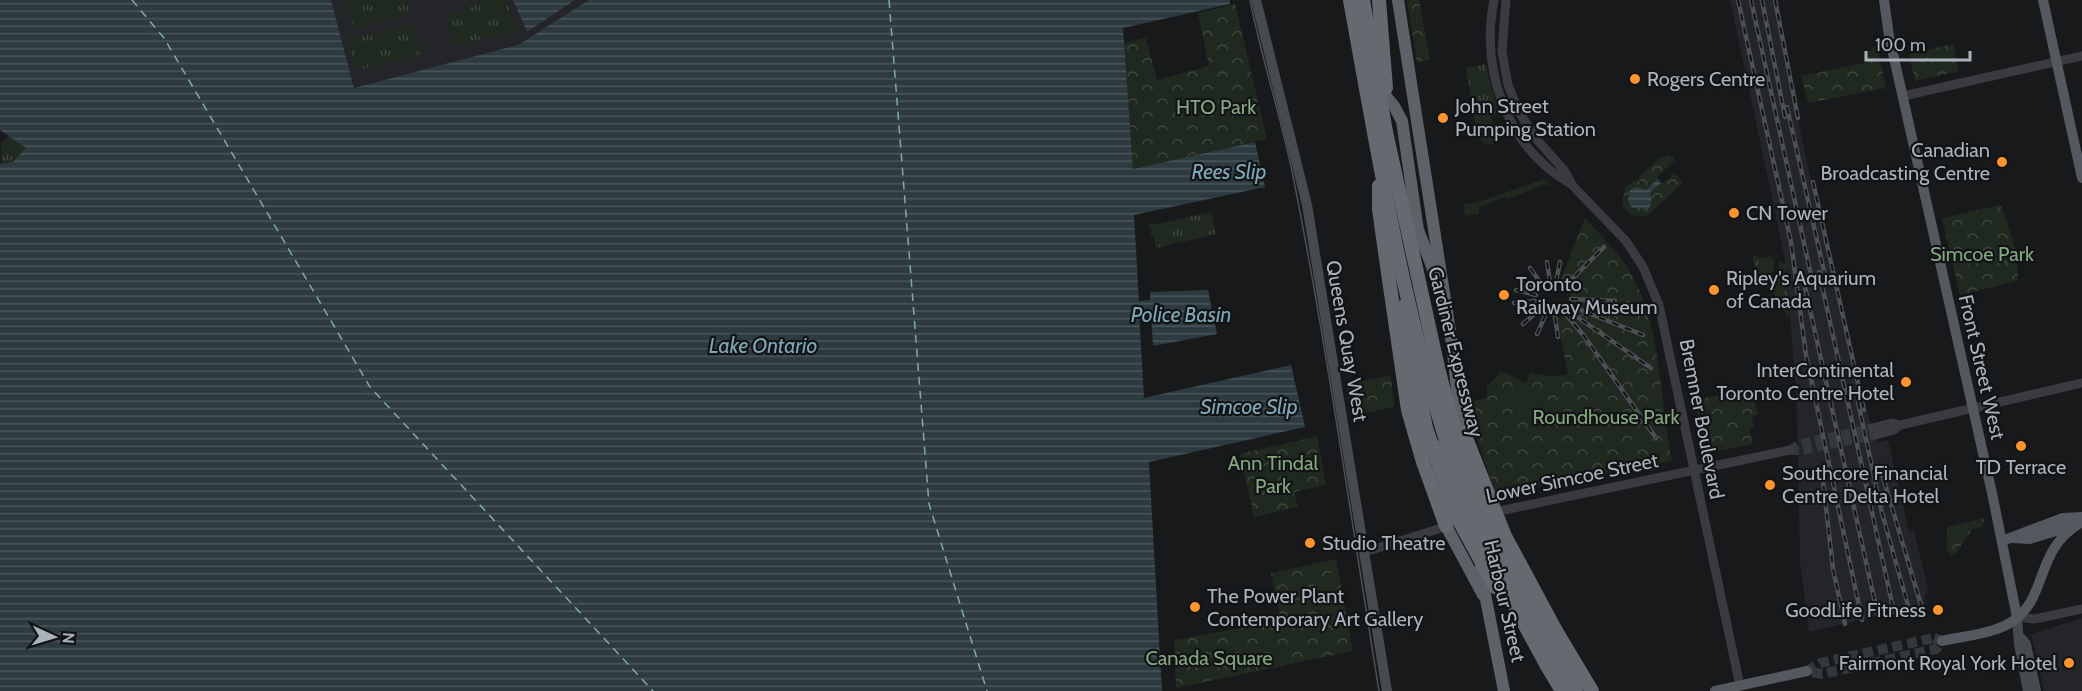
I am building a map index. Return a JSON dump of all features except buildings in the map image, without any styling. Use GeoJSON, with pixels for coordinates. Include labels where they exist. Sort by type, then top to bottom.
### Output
{"type":"FeatureCollection","features":[{"type":"Feature","properties":{"kind":"highway","name":"Gardiner Expressway"},"geometry":{"type":"LineString","coordinates":[[1350,0],[1379,160],[1421,353],[1448,448],[1491,560],[1562,691]]}},
{"type":"Feature","properties":{"kind":"highway","name":"Harbour Street"},"geometry":{"type":"LineString","coordinates":[[1355,0],[1368,73],[1373,148],[1390,243],[1414,353],[1466,520],[1490,607],[1504,691]]}},
{"type":"Feature","properties":{"kind":"highway","name":"Gardiner Expressway"},"geometry":{"type":"LineString","coordinates":[[1363,0],[1386,132],[1456,438],[1479,505],[1513,580],[1576,691]]}},
{"type":"Feature","properties":{"kind":"highway"},"geometry":{"type":"LineString","coordinates":[[1379,0],[1386,132]]}},
{"type":"Feature","properties":{"kind":"highway"},"geometry":{"type":"LineString","coordinates":[[1398,0],[1444,297],[1460,428],[1486,514],[1536,630],[1571,691]]}},
{"type":"Feature","properties":{"kind":"highway"},"geometry":{"type":"LineString","coordinates":[[1368,73],[1394,106],[1402,122],[1418,230],[1444,297]]}},
{"type":"Feature","properties":{"kind":"highway"},"geometry":{"type":"LineString","coordinates":[[1379,160],[1379,209],[1408,410],[1446,526],[1490,607]]}},
{"type":"Feature","properties":{"kind":"highway"},"geometry":{"type":"LineString","coordinates":[[1390,243],[1416,390],[1426,428],[1457,518],[1515,621],[1547,666]]}},
{"type":"Feature","properties":{"kind":"highway"},"geometry":{"type":"LineString","coordinates":[[1435,354],[1497,518],[1555,629],[1592,691]]}},
{"type":"Feature","properties":{"kind":"main road","name":"Queens Quay West"},"geometry":{"type":"LineString","coordinates":[[1256,0],[1304,194],[1387,691]]}},
{"type":"Feature","properties":{"kind":"main road","name":"Front Street West"},"geometry":{"type":"LineString","coordinates":[[1884,0],[1889,36],[1972,408],[2007,539],[2020,636],[2026,644],[2031,687]]}},
{"type":"Feature","properties":{"kind":"main road"},"geometry":{"type":"LineString","coordinates":[[2043,0],[2082,178]]}},
{"type":"Feature","properties":{"kind":"main road"},"geometry":{"type":"LineString","coordinates":[[2007,539],[2063,518],[2080,521]]}},
{"type":"Feature","properties":{"kind":"main road"},"geometry":{"type":"LineString","coordinates":[[1942,641],[2004,626],[2017,617],[2034,595],[2050,551],[2080,521]]}},
{"type":"Feature","properties":{"kind":"main road"},"geometry":{"type":"LineString","coordinates":[[1715,691],[1807,671]]}},
{"type":"Feature","properties":{"kind":"street","name":"Bremner Boulevard"},"geometry":{"type":"LineString","coordinates":[[1494,0],[1490,52],[1501,101],[1519,136],[1530,149],[1558,177],[1573,186]]}},
{"type":"Feature","properties":{"kind":"street","name":"Bremner Boulevard"},"geometry":{"type":"LineString","coordinates":[[1506,0],[1502,51],[1512,95],[1533,133],[1564,170],[1573,186],[1626,241],[1652,285],[1673,363],[1693,471],[1740,686]]}},
{"type":"Feature","properties":{"kind":"street"},"geometry":{"type":"LineString","coordinates":[[1903,96],[2082,56]]}},
{"type":"Feature","properties":{"kind":"street"},"geometry":{"type":"LineString","coordinates":[[1874,431],[1894,430],[1900,425],[2082,383]]}},
{"type":"Feature","properties":{"kind":"street","name":"Lower Simcoe Street"},"geometry":{"type":"LineString","coordinates":[[1365,552],[1486,514],[1790,450]]}},
{"type":"Feature","properties":{"kind":"street"},"geometry":{"type":"LineString","coordinates":[[2017,617],[2035,619],[2082,609]]}},
{"type":"Feature","properties":{"kind":"shaded area"},"geometry":{"type":"Polygon","coordinates":[[[331,0],[513,0],[527,31],[575,0],[589,0],[519,45],[354,88],[331,0]]]}},
{"type":"Feature","properties":{"kind":"shaded area"},"geometry":{"type":"Polygon","coordinates":[[[1730,0],[1778,0],[1800,130],[1855,380],[1878,442],[1888,440],[1909,532],[1914,531],[1929,593],[1924,595],[1926,604],[1809,632],[1800,562],[1797,406],[1786,264],[1730,0]]]}},
{"type":"Feature","properties":{"kind":"shaded area"},"geometry":{"type":"Polygon","coordinates":[[[2082,618],[2082,691],[2044,691],[2031,634],[2082,618]]]}},
{"type":"Feature","properties":{"kind":"green space"},"geometry":{"type":"Polygon","coordinates":[[[345,0],[407,0],[411,14],[354,28],[345,0]]]}},
{"type":"Feature","properties":{"kind":"green space"},"geometry":{"type":"Polygon","coordinates":[[[482,0],[505,0],[521,35],[515,35],[513,31],[454,46],[445,14],[472,7],[482,0]]]}},
{"type":"Feature","properties":{"kind":"green space"},"geometry":{"type":"Polygon","coordinates":[[[1407,0],[1419,0],[1430,60],[1417,62],[1407,0]]]}},
{"type":"Feature","properties":{"kind":"green space","name":"HTO Park"},"geometry":{"type":"Polygon","coordinates":[[[1235,4],[1267,139],[1133,169],[1124,43],[1146,38],[1157,80],[1209,66],[1198,13],[1235,4]]]}},
{"type":"Feature","properties":{"kind":"green space"},"geometry":{"type":"Polygon","coordinates":[[[413,22],[421,54],[355,71],[346,32],[354,38],[413,22]]]}},
{"type":"Feature","properties":{"kind":"green space"},"geometry":{"type":"Polygon","coordinates":[[[1953,44],[1959,71],[1915,81],[1909,54],[1953,44]]]}},
{"type":"Feature","properties":{"kind":"green space"},"geometry":{"type":"Polygon","coordinates":[[[1877,45],[1886,88],[1808,103],[1801,76],[1864,63],[1868,52],[1877,45]]]}},
{"type":"Feature","properties":{"kind":"green space"},"geometry":{"type":"Polygon","coordinates":[[[1485,64],[1499,113],[1491,116],[1495,134],[1492,135],[1494,145],[1484,143],[1477,135],[1466,68],[1485,64]]]}},
{"type":"Feature","properties":{"kind":"green space"},"geometry":{"type":"Polygon","coordinates":[[[9,135],[27,148],[13,162],[1,164],[1,144],[9,135]]]}},
{"type":"Feature","properties":{"kind":"green space"},"geometry":{"type":"Polygon","coordinates":[[[1672,156],[1675,160],[1657,177],[1663,183],[1675,173],[1683,183],[1647,216],[1630,215],[1622,205],[1625,188],[1636,179],[1643,183],[1638,178],[1659,158],[1672,156]]]}},
{"type":"Feature","properties":{"kind":"green space"},"geometry":{"type":"Polygon","coordinates":[[[1545,179],[1554,188],[1546,184],[1479,207],[1479,214],[1465,216],[1463,204],[1478,202],[1545,179]]]}},
{"type":"Feature","properties":{"kind":"green space","name":"Simcoe Park"},"geometry":{"type":"Polygon","coordinates":[[[2000,205],[2013,242],[2018,281],[1960,295],[1942,218],[2000,205]]]}},
{"type":"Feature","properties":{"kind":"green space"},"geometry":{"type":"Polygon","coordinates":[[[1211,212],[1216,234],[1156,248],[1154,238],[1150,235],[1152,231],[1148,226],[1149,223],[1158,224],[1211,212]]]}},
{"type":"Feature","properties":{"kind":"green space","name":"Roundhouse Park"},"geometry":{"type":"Polygon","coordinates":[[[1585,218],[1625,264],[1637,285],[1646,309],[1658,360],[1672,461],[1496,495],[1478,442],[1470,402],[1487,398],[1487,387],[1501,371],[1526,383],[1530,373],[1549,376],[1568,375],[1557,318],[1563,315],[1570,306],[1571,295],[1560,281],[1585,218]]]}},
{"type":"Feature","properties":{"kind":"green space"},"geometry":{"type":"Polygon","coordinates":[[[1753,255],[1762,258],[1770,256],[1775,262],[1769,289],[1756,277],[1753,255]]]}},
{"type":"Feature","properties":{"kind":"green space"},"geometry":{"type":"Polygon","coordinates":[[[1779,261],[1786,264],[1789,318],[1774,298],[1779,261]]]}},
{"type":"Feature","properties":{"kind":"green space"},"geometry":{"type":"Polygon","coordinates":[[[1391,375],[1394,407],[1351,416],[1346,385],[1391,375]]]}},
{"type":"Feature","properties":{"kind":"green space"},"geometry":{"type":"Polygon","coordinates":[[[1525,390],[1535,393],[1538,403],[1535,413],[1525,416],[1515,413],[1512,403],[1515,393],[1525,390]]]}},
{"type":"Feature","properties":{"kind":"green space"},"geometry":{"type":"Polygon","coordinates":[[[1734,393],[1737,398],[1753,395],[1758,415],[1752,416],[1754,428],[1749,429],[1753,444],[1708,453],[1694,400],[1734,393]]]}},
{"type":"Feature","properties":{"kind":"green space","name":"Ann Tindal Park"},"geometry":{"type":"Polygon","coordinates":[[[1317,436],[1326,485],[1294,492],[1298,507],[1254,517],[1240,454],[1317,436]]]}},
{"type":"Feature","properties":{"kind":"green space"},"geometry":{"type":"Polygon","coordinates":[[[1984,518],[1983,527],[1972,529],[1955,555],[1951,555],[1947,550],[1947,527],[1984,518]]]}},
{"type":"Feature","properties":{"kind":"green space","name":"Canada Square"},"geometry":{"type":"Polygon","coordinates":[[[1336,559],[1353,651],[1176,688],[1174,640],[1281,621],[1271,573],[1336,559]]]}},
{"type":"Feature","properties":{"kind":"green space"},"geometry":{"type":"Polygon","coordinates":[[[1314,565],[1314,574],[1318,579],[1332,573],[1338,601],[1326,599],[1316,583],[1304,577],[1314,565]]]}},
{"type":"Feature","properties":{"kind":"water","name":"Lake Ontario"},"geometry":{"type":"Polygon","coordinates":[[[0,0],[331,0],[354,88],[518,45],[589,0],[1230,0],[1230,4],[1123,28],[1133,169],[1255,142],[1265,187],[1134,215],[1139,301],[1150,300],[1150,292],[1208,290],[1217,334],[1153,346],[1151,312],[1139,312],[1144,398],[1291,365],[1305,427],[1149,462],[1162,691],[0,691],[0,164],[13,162],[26,148],[0,130],[0,0]]]}},
{"type":"Feature","properties":{"kind":"water"},"geometry":{"type":"Polygon","coordinates":[[[513,0],[575,0],[527,32],[513,0]]]}},
{"type":"Feature","properties":{"kind":"water"},"geometry":{"type":"Polygon","coordinates":[[[1657,179],[1661,183],[1650,192],[1652,200],[1649,207],[1645,211],[1643,208],[1632,208],[1628,200],[1630,190],[1637,187],[1646,190],[1657,179]]]}},
{"type":"Feature","properties":{"kind":"ferry route"},"geometry":{"type":"LineString","coordinates":[[132,0],[164,38],[370,387],[653,691]]}},
{"type":"Feature","properties":{"kind":"ferry route"},"geometry":{"type":"LineString","coordinates":[[889,0],[929,504],[987,691]]}},
{"type":"Feature","properties":{"kind":"tunnel"},"geometry":{"type":"LineString","coordinates":[[1790,450],[1800,444],[1872,428]]}},
{"type":"Feature","properties":{"kind":"tunnel"},"geometry":{"type":"LineString","coordinates":[[1790,450],[1800,451],[1875,435]]}},
{"type":"Feature","properties":{"kind":"tunnel"},"geometry":{"type":"LineString","coordinates":[[1934,638],[1942,641],[1936,649],[1822,674],[1807,671],[1820,663],[1934,638]]}},
{"type":"Feature","properties":{"kind":"tram line"},"geometry":{"type":"LineString","coordinates":[[1250,0],[1288,154],[1305,240],[1328,369],[1379,691]]}},
{"type":"Feature","properties":{"kind":"railway"},"geometry":{"type":"LineString","coordinates":[[1738,0],[1791,242],[1806,355],[1862,620]]}},
{"type":"Feature","properties":{"kind":"railway"},"geometry":{"type":"LineString","coordinates":[[1751,0],[1814,289]]}},
{"type":"Feature","properties":{"kind":"railway"},"geometry":{"type":"LineString","coordinates":[[1762,0],[1785,117]]}},
{"type":"Feature","properties":{"kind":"railway"},"geometry":{"type":"LineString","coordinates":[[1775,0],[1798,118]]}},
{"type":"Feature","properties":{"kind":"railway"},"geometry":{"type":"LineString","coordinates":[[1787,107],[1826,280]]}},
{"type":"Feature","properties":{"kind":"railway"},"geometry":{"type":"LineString","coordinates":[[1813,182],[1864,410]]}},
{"type":"Feature","properties":{"kind":"railway"},"geometry":{"type":"LineString","coordinates":[[1565,286],[1604,247]]}},
{"type":"Feature","properties":{"kind":"railway"},"geometry":{"type":"LineString","coordinates":[[1547,262],[1550,282]]}},
{"type":"Feature","properties":{"kind":"railway"},"geometry":{"type":"LineString","coordinates":[[1556,282],[1560,262]]}},
{"type":"Feature","properties":{"kind":"railway"},"geometry":{"type":"LineString","coordinates":[[1530,268],[1542,285]]}},
{"type":"Feature","properties":{"kind":"railway"},"geometry":{"type":"LineString","coordinates":[[1819,272],[1894,612]]}},
{"type":"Feature","properties":{"kind":"railway"},"geometry":{"type":"LineString","coordinates":[[1521,278],[1538,290]]}},
{"type":"Feature","properties":{"kind":"railway"},"geometry":{"type":"LineString","coordinates":[[1803,278],[1878,616]]}},
{"type":"Feature","properties":{"kind":"railway"},"geometry":{"type":"LineString","coordinates":[[1516,290],[1536,295]]}},
{"type":"Feature","properties":{"kind":"railway"},"geometry":{"type":"LineString","coordinates":[[1571,299],[1615,301]]}},
{"type":"Feature","properties":{"kind":"railway"},"geometry":{"type":"LineString","coordinates":[[1514,303],[1535,301]]}},
{"type":"Feature","properties":{"kind":"railway"},"geometry":{"type":"LineString","coordinates":[[1573,307],[1643,335]]}},
{"type":"Feature","properties":{"kind":"railway"},"geometry":{"type":"LineString","coordinates":[[1523,324],[1539,310]]}},
{"type":"Feature","properties":{"kind":"railway"},"geometry":{"type":"LineString","coordinates":[[1570,312],[1651,368]]}},
{"type":"Feature","properties":{"kind":"railway"},"geometry":{"type":"LineString","coordinates":[[1565,313],[1584,336],[1656,438]]}},
{"type":"Feature","properties":{"kind":"railway"},"geometry":{"type":"LineString","coordinates":[[1537,334],[1545,316]]}},
{"type":"Feature","properties":{"kind":"railway"},"geometry":{"type":"LineString","coordinates":[[1555,317],[1558,337]]}},
{"type":"Feature","properties":{"kind":"railway"},"geometry":{"type":"LineString","coordinates":[[1858,402],[1882,513],[1909,609]]}},
{"type":"Feature","properties":{"kind":"railway"},"geometry":{"type":"LineString","coordinates":[[1880,467],[1921,605]]}},
{"type":"Feature","properties":{"kind":"railway"},"geometry":{"type":"LineString","coordinates":[[1822,472],[1833,569],[1845,624]]}},
{"type":"Feature","properties":{"kind":"place","name":"Rogers Centre"},"geometry":{"type":"Point","coordinates":[1635,79]}},
{"type":"Feature","properties":{"kind":"place","name":"John Street Pumping Station"},"geometry":{"type":"Point","coordinates":[1443,118]}},
{"type":"Feature","properties":{"kind":"place","name":"Canadian Broadcasting Centre"},"geometry":{"type":"Point","coordinates":[2002,162]}},
{"type":"Feature","properties":{"kind":"place","name":"CN Tower"},"geometry":{"type":"Point","coordinates":[1734,213]}},
{"type":"Feature","properties":{"kind":"place","name":"Ripley's Aquarium of Canada"},"geometry":{"type":"Point","coordinates":[1714,290]}},
{"type":"Feature","properties":{"kind":"place","name":"Toronto Railway Museum"},"geometry":{"type":"Point","coordinates":[1504,295]}},
{"type":"Feature","properties":{"kind":"place","name":"InterContinental Toronto Centre Hotel"},"geometry":{"type":"Point","coordinates":[1906,382]}},
{"type":"Feature","properties":{"kind":"place","name":"TD Terrace"},"geometry":{"type":"Point","coordinates":[2021,446]}},
{"type":"Feature","properties":{"kind":"place","name":"Southcore Financial Centre Delta Hotel"},"geometry":{"type":"Point","coordinates":[1770,485]}},
{"type":"Feature","properties":{"kind":"place","name":"Studio Theatre"},"geometry":{"type":"Point","coordinates":[1310,543]}},
{"type":"Feature","properties":{"kind":"place","name":"The Power Plant Contemporary Art Gallery"},"geometry":{"type":"Point","coordinates":[1195,607]}},
{"type":"Feature","properties":{"kind":"place","name":"GoodLife Fitness"},"geometry":{"type":"Point","coordinates":[1938,610]}},
{"type":"Feature","properties":{"kind":"place","name":"Fairmont Royal York Hotel"},"geometry":{"type":"Point","coordinates":[2069,663]}},
{"type":"Feature","properties":{"kind":"water label","name":"Rees Slip"},"geometry":{"type":"Point","coordinates":[1229,172]}},
{"type":"Feature","properties":{"kind":"water label","name":"Police Basin"},"geometry":{"type":"Point","coordinates":[1181,315]}},
{"type":"Feature","properties":{"kind":"water label","name":"Simcoe Slip"},"geometry":{"type":"Point","coordinates":[1249,407]}}]}
